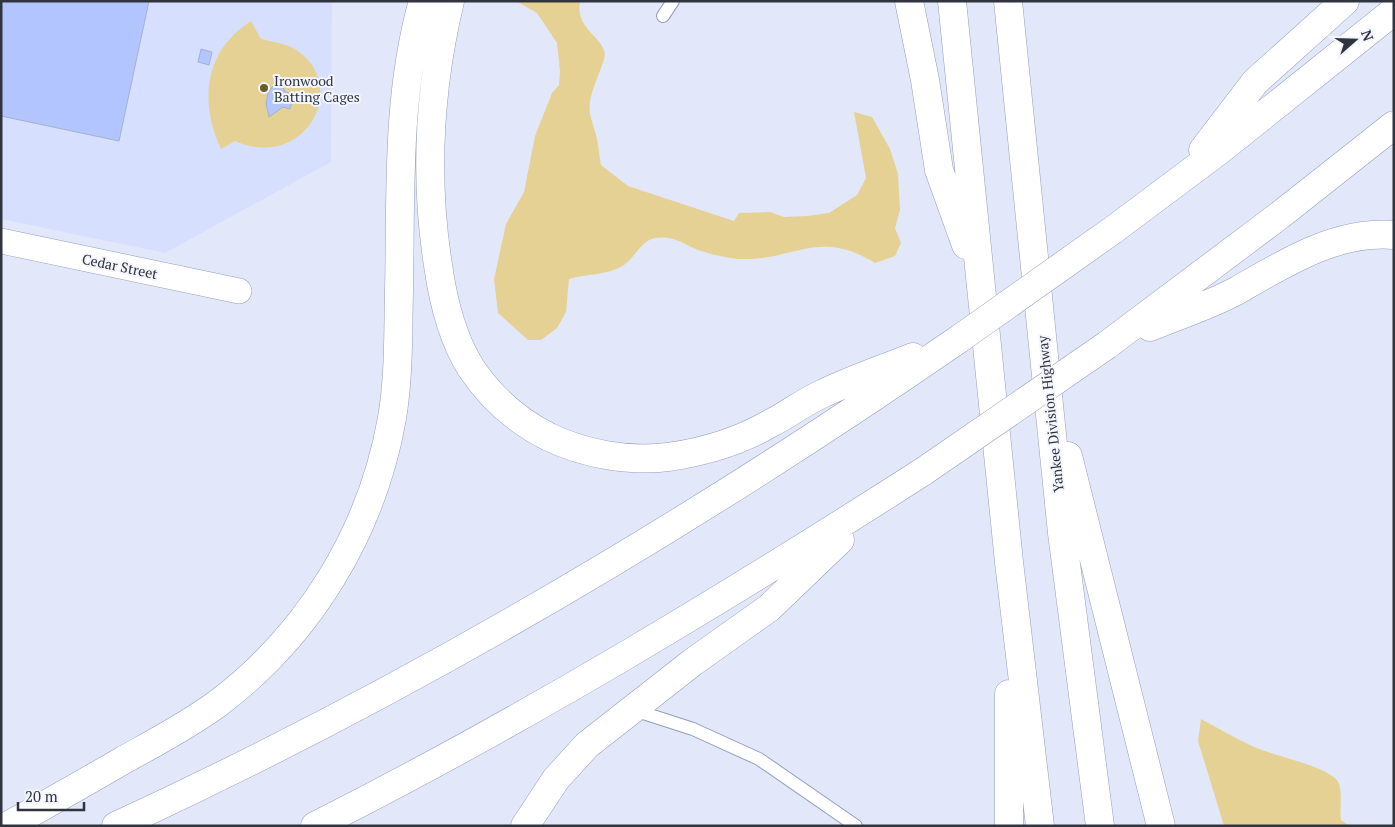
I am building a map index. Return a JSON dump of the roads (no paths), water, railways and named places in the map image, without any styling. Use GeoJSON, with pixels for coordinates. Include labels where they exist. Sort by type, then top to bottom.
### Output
{"type":"FeatureCollection","features":[{"type":"Feature","properties":{"kind":"highway"},"geometry":{"type":"LineString","coordinates":[[7,826],[184,726],[233,691],[281,646],[299,625],[333,578],[349,548],[372,494],[386,446],[395,400],[399,276],[399,185],[404,104],[409,58],[422,1]]}},
{"type":"Feature","properties":{"kind":"highway"},"geometry":{"type":"LineString","coordinates":[[450,1],[440,42],[430,146],[431,211],[440,279],[450,322],[466,358],[486,388],[517,418],[537,431],[579,449],[620,457],[665,457],[713,447],[754,432],[822,393],[913,364]]}},
{"type":"Feature","properties":{"kind":"highway"},"geometry":{"type":"LineString","coordinates":[[909,1],[925,80],[939,170],[980,286]]}},
{"type":"Feature","properties":{"kind":"highway"},"geometry":{"type":"LineString","coordinates":[[952,1],[1008,562],[1040,826]]}},
{"type":"Feature","properties":{"kind":"highway","name":"Yankee Division Highway"},"geometry":{"type":"LineString","coordinates":[[1008,1],[1071,617],[1100,826]]}},
{"type":"Feature","properties":{"kind":"highway"},"geometry":{"type":"LineString","coordinates":[[1017,84],[1022,1]]}},
{"type":"Feature","properties":{"kind":"highway"},"geometry":{"type":"LineString","coordinates":[[1180,180],[1255,82],[1345,1]]}},
{"type":"Feature","properties":{"kind":"highway"},"geometry":{"type":"LineString","coordinates":[[116,826],[342,713],[553,597],[751,478],[913,364],[959,339],[1113,230],[1180,180],[1394,11]]}},
{"type":"Feature","properties":{"kind":"highway"},"geometry":{"type":"LineString","coordinates":[[315,826],[467,746],[600,671],[747,584],[924,471],[1107,345],[1273,221],[1394,125]]}},
{"type":"Feature","properties":{"kind":"highway"},"geometry":{"type":"LineString","coordinates":[[1107,345],[1237,290],[1298,256],[1345,240],[1366,236],[1394,235]]}},
{"type":"Feature","properties":{"kind":"highway"},"geometry":{"type":"LineString","coordinates":[[1046,368],[1161,826]]}},
{"type":"Feature","properties":{"kind":"highway"},"geometry":{"type":"LineString","coordinates":[[524,826],[570,762],[587,745],[632,709],[769,608],[884,496]]}},
{"type":"Feature","properties":{"kind":"highway"},"geometry":{"type":"LineString","coordinates":[[1008,562],[1009,826]]}},
{"type":"Feature","properties":{"kind":"street","name":"Cedar Street"},"geometry":{"type":"LineString","coordinates":[[1,241],[239,291]]}},
{"type":"Feature","properties":{"kind":"lane"},"geometry":{"type":"LineString","coordinates":[[663,16],[673,1]]}},
{"type":"Feature","properties":{"kind":"lane"},"geometry":{"type":"LineString","coordinates":[[632,709],[693,730],[759,759],[856,826]]}},
{"type":"Feature","properties":{"kind":"place","name":"Ironwood Batting Cages"},"geometry":{"type":"Point","coordinates":[264,88]}}]}
